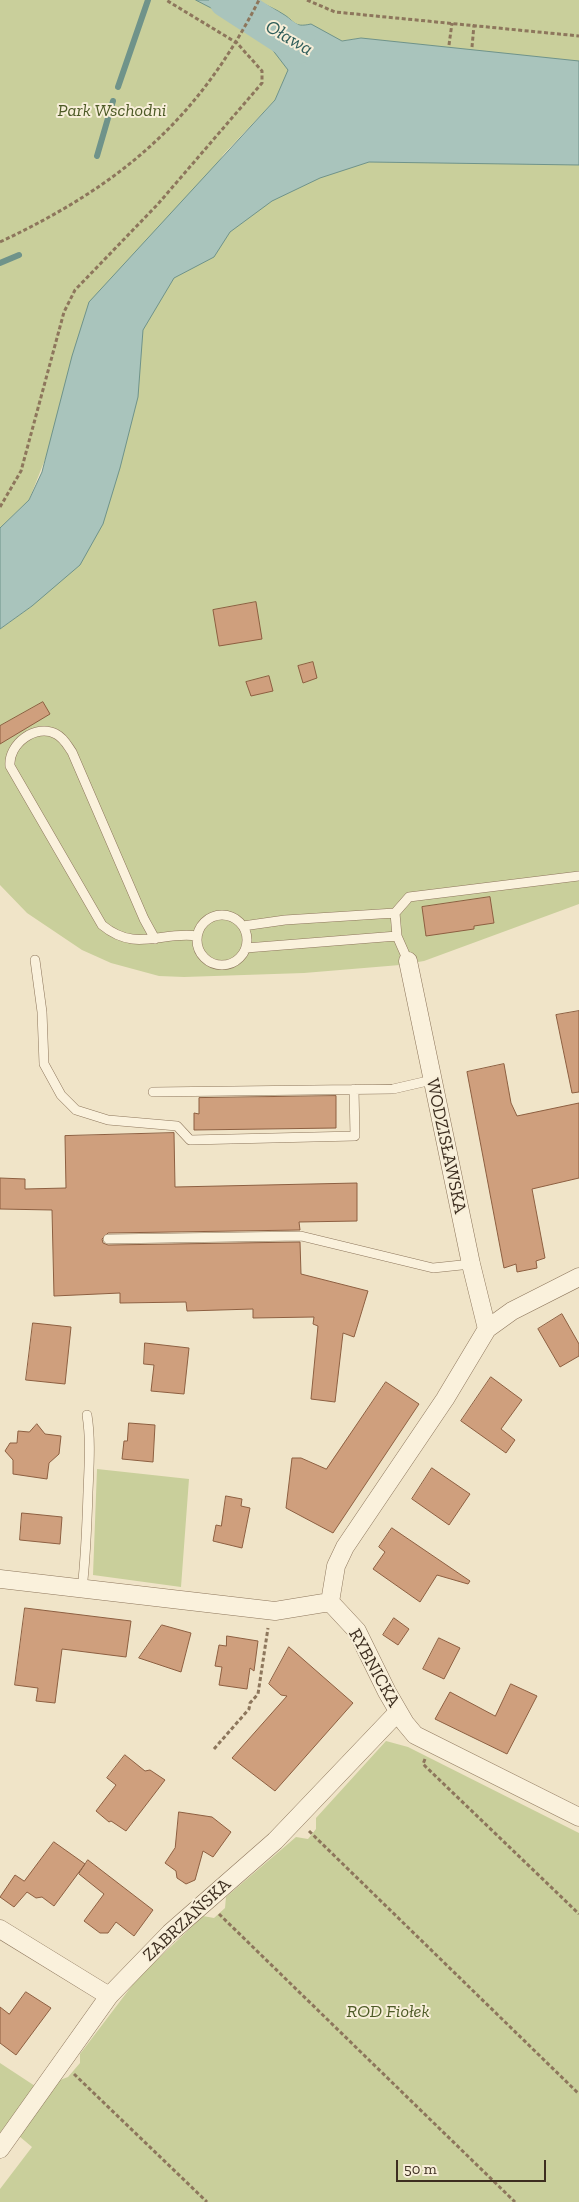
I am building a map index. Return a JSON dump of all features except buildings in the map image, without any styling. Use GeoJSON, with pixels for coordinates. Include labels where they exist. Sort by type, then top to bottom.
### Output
{"type":"FeatureCollection","features":[{"type":"Feature","properties":{"kind":"street","name":"WODZISŁAWSKA"},"geometry":{"type":"LineString","coordinates":[[408,961],[471,1264],[487,1329]]}},
{"type":"Feature","properties":{"kind":"street"},"geometry":{"type":"LineString","coordinates":[[0,1580],[275,1611],[330,1602],[336,1566],[345,1547],[445,1399],[487,1329],[512,1311],[579,1277]]}},
{"type":"Feature","properties":{"kind":"street","name":"RYBNICKA"},"geometry":{"type":"LineString","coordinates":[[330,1602],[357,1631],[398,1712],[415,1735],[579,1817]]}},
{"type":"Feature","properties":{"kind":"street","name":"ZABRZAŃSKA"},"geometry":{"type":"LineString","coordinates":[[0,2149],[110,1996],[170,1933],[275,1841],[398,1712]]}},
{"type":"Feature","properties":{"kind":"street"},"geometry":{"type":"LineString","coordinates":[[0,1930],[110,1996]]}},
{"type":"Feature","properties":{"kind":"lane"},"geometry":{"type":"LineString","coordinates":[[155,939],[144,919],[72,752],[63,739],[48,731],[37,732],[24,738],[14,747],[9,758],[10,766],[92,912],[102,925],[113,934],[131,940],[155,939],[186,934],[197,936]]}},
{"type":"Feature","properties":{"kind":"lane"},"geometry":{"type":"LineString","coordinates":[[243,926],[285,920],[395,913],[409,897],[579,876]]}},
{"type":"Feature","properties":{"kind":"lane"},"geometry":{"type":"LineString","coordinates":[[395,913],[398,936],[408,961]]}},
{"type":"Feature","properties":{"kind":"lane"},"geometry":{"type":"LineString","coordinates":[[214,916],[231,916],[243,926],[247,939],[246,948],[233,962],[224,965],[214,964],[199,951],[197,936],[202,924],[214,916]]}},
{"type":"Feature","properties":{"kind":"lane"},"geometry":{"type":"LineString","coordinates":[[246,948],[398,936]]}},
{"type":"Feature","properties":{"kind":"lane"},"geometry":{"type":"LineString","coordinates":[[35,960],[42,1012],[44,1064],[61,1095],[76,1110],[108,1120],[177,1126],[190,1140],[355,1136],[354,1089]]}},
{"type":"Feature","properties":{"kind":"lane"},"geometry":{"type":"LineString","coordinates":[[153,1092],[394,1089],[432,1080]]}},
{"type":"Feature","properties":{"kind":"lane"},"geometry":{"type":"LineString","coordinates":[[108,1240],[301,1236],[433,1268],[471,1264]]}},
{"type":"Feature","properties":{"kind":"lane"},"geometry":{"type":"LineString","coordinates":[[82,1589],[85,1569],[90,1432],[87,1414]]}},
{"type":"Feature","properties":{"kind":"path"},"geometry":{"type":"LineString","coordinates":[[0,507],[21,471],[64,312],[75,290],[158,204],[262,83],[262,70],[237,43],[166,0]]}},
{"type":"Feature","properties":{"kind":"path"},"geometry":{"type":"LineString","coordinates":[[0,242],[41,223],[132,164],[166,134],[198,99],[237,43],[259,0]]}},
{"type":"Feature","properties":{"kind":"path"},"geometry":{"type":"LineString","coordinates":[[307,0],[335,12],[452,22],[579,36]]}},
{"type":"Feature","properties":{"kind":"path"},"geometry":{"type":"LineString","coordinates":[[449,45],[452,22]]}},
{"type":"Feature","properties":{"kind":"path"},"geometry":{"type":"LineString","coordinates":[[472,47],[474,25]]}},
{"type":"Feature","properties":{"kind":"path"},"geometry":{"type":"LineString","coordinates":[[214,1749],[249,1709],[250,1703],[258,1694],[269,1620]]}},
{"type":"Feature","properties":{"kind":"path"},"geometry":{"type":"LineString","coordinates":[[426,1756],[423,1764],[579,1914]]}},
{"type":"Feature","properties":{"kind":"path"},"geometry":{"type":"LineString","coordinates":[[313,1834],[579,2094]]}},
{"type":"Feature","properties":{"kind":"path"},"geometry":{"type":"LineString","coordinates":[[219,1914],[515,2202]]}},
{"type":"Feature","properties":{"kind":"path"},"geometry":{"type":"LineString","coordinates":[[73,2072],[207,2202]]}},
{"type":"Feature","properties":{"kind":"green space","name":"Park Wschodni"},"geometry":{"type":"Polygon","coordinates":[[[0,0],[579,0],[579,81],[361,38],[300,47],[275,100],[223,155],[46,457],[29,500],[0,528],[0,0]]]}},
{"type":"Feature","properties":{"kind":"green space"},"geometry":{"type":"Polygon","coordinates":[[[579,101],[579,904],[424,961],[418,962],[417,959],[400,965],[304,973],[184,977],[159,976],[111,963],[82,950],[27,913],[0,885],[0,629],[32,606],[101,384],[222,192],[579,101]]]}},
{"type":"Feature","properties":{"kind":"green space"},"geometry":{"type":"Polygon","coordinates":[[[97,1469],[189,1479],[181,1587],[93,1575],[97,1469]]]}},
{"type":"Feature","properties":{"kind":"green space","name":"ROD Fiołek"},"geometry":{"type":"Polygon","coordinates":[[[386,1741],[408,1747],[579,1833],[579,2202],[0,2202],[0,2189],[32,2147],[19,2136],[60,2080],[68,2077],[80,2063],[80,2054],[137,1979],[203,1916],[214,1918],[225,1908],[226,1897],[296,1837],[308,1839],[316,1829],[316,1818],[386,1741]]]}},
{"type":"Feature","properties":{"kind":"green space"},"geometry":{"type":"Polygon","coordinates":[[[0,2063],[35,2086],[0,2133],[0,2063]]]}},
{"type":"Feature","properties":{"kind":"water"},"geometry":{"type":"Polygon","coordinates":[[[196,0],[252,0],[241,23],[196,0]]]}},
{"type":"Feature","properties":{"kind":"water"},"geometry":{"type":"Polygon","coordinates":[[[264,4],[297,24],[311,24],[342,41],[361,38],[579,61],[579,165],[369,162],[320,178],[272,201],[230,232],[214,257],[174,278],[143,330],[138,397],[120,468],[103,524],[80,565],[32,606],[0,629],[0,528],[29,500],[42,472],[72,356],[89,302],[275,100],[288,70],[265,40],[252,27],[264,4]]]}},
{"type":"Feature","properties":{"kind":"waterway"},"geometry":{"type":"LineString","coordinates":[[118,87],[148,0]]}},
{"type":"Feature","properties":{"kind":"waterway","name":"Oława"},"geometry":{"type":"LineString","coordinates":[[227,0],[298,46]]}},
{"type":"Feature","properties":{"kind":"waterway"},"geometry":{"type":"LineString","coordinates":[[97,156],[113,101]]}},
{"type":"Feature","properties":{"kind":"waterway"},"geometry":{"type":"LineString","coordinates":[[0,263],[19,255]]}}]}
